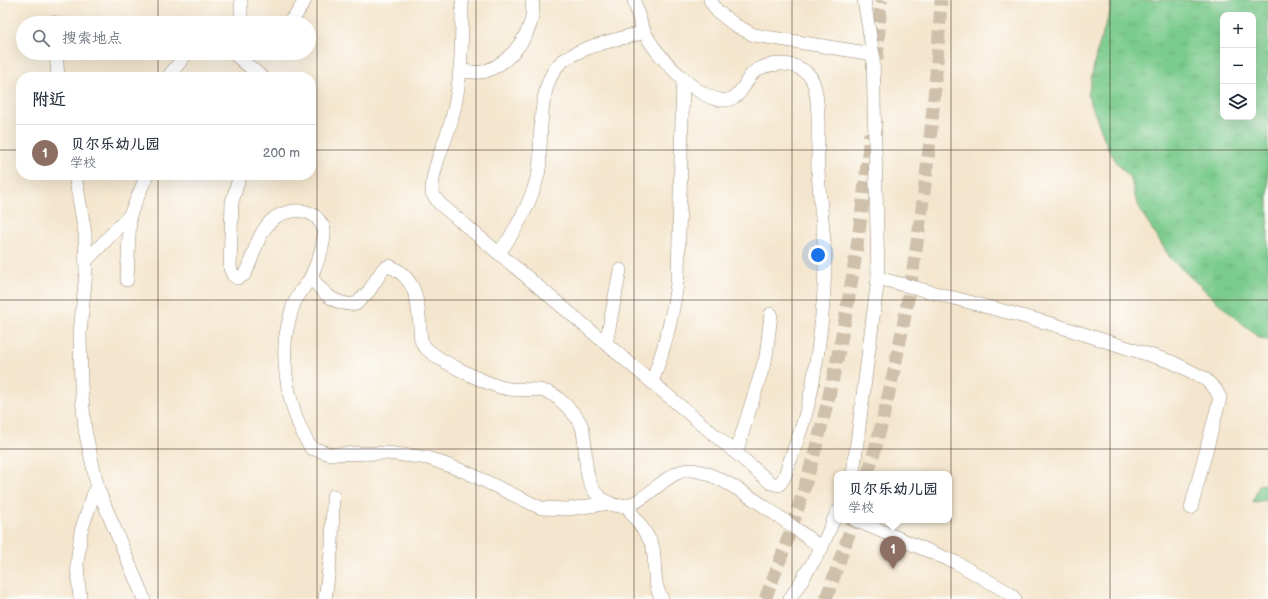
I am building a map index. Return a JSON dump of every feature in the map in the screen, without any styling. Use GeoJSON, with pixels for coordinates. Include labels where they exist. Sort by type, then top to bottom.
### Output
{"type":"FeatureCollection","features":[{"type":"Feature","properties":{"kind":"street"},"geometry":{"type":"LineString","coordinates":[[241,0],[241,16]]}},
{"type":"Feature","properties":{"kind":"street"},"geometry":{"type":"LineString","coordinates":[[295,16],[306,0]]}},
{"type":"Feature","properties":{"kind":"street"},"geometry":{"type":"LineString","coordinates":[[462,0],[461,71],[451,122],[435,169],[432,193],[439,203],[606,344],[771,482],[779,484],[784,478],[804,419],[813,383],[820,337],[825,265],[819,199],[817,108],[814,83],[809,75],[797,66],[780,64],[763,67],[752,74],[743,90],[732,99],[714,100],[703,94],[683,79],[657,50],[644,32],[634,0]]}},
{"type":"Feature","properties":{"kind":"street"},"geometry":{"type":"LineString","coordinates":[[461,71],[484,72],[501,63],[513,53],[526,35],[532,22],[534,10],[532,0]]}},
{"type":"Feature","properties":{"kind":"street"},"geometry":{"type":"LineString","coordinates":[[710,0],[717,11],[735,25],[754,35],[873,54]]}},
{"type":"Feature","properties":{"kind":"street"},"geometry":{"type":"LineString","coordinates":[[853,471],[878,278],[873,54],[864,0]]}},
{"type":"Feature","properties":{"kind":"street"},"geometry":{"type":"LineString","coordinates":[[499,253],[514,234],[524,216],[539,174],[541,121],[545,93],[553,72],[563,61],[589,48],[644,32]]}},
{"type":"Feature","properties":{"kind":"street"},"geometry":{"type":"LineString","coordinates":[[57,60],[58,72]]}},
{"type":"Feature","properties":{"kind":"street"},"geometry":{"type":"LineString","coordinates":[[172,72],[181,60]]}},
{"type":"Feature","properties":{"kind":"street"},"geometry":{"type":"LineString","coordinates":[[241,60],[256,72]]}},
{"type":"Feature","properties":{"kind":"street"},"geometry":{"type":"LineString","coordinates":[[652,382],[665,347],[675,305],[678,275],[683,79]]}},
{"type":"Feature","properties":{"kind":"street"},"geometry":{"type":"LineString","coordinates":[[76,180],[85,233],[86,272],[80,332],[81,385],[85,430],[97,484],[144,599]]}},
{"type":"Feature","properties":{"kind":"street"},"geometry":{"type":"LineString","coordinates":[[127,280],[130,215],[145,180]]}},
{"type":"Feature","properties":{"kind":"street"},"geometry":{"type":"LineString","coordinates":[[239,180],[232,202],[230,268],[233,275],[237,278],[244,275],[256,242],[270,221],[285,212],[304,211],[317,218],[324,229],[320,256],[311,277],[294,304],[284,343],[285,371],[293,404],[303,436],[311,448],[330,454],[387,453],[428,458],[466,472],[541,508],[568,509],[610,503],[626,505],[638,502],[673,475],[691,470],[709,474],[755,500],[822,548]]}},
{"type":"Feature","properties":{"kind":"street"},"geometry":{"type":"LineString","coordinates":[[86,261],[130,215]]}},
{"type":"Feature","properties":{"kind":"street"},"geometry":{"type":"LineString","coordinates":[[311,277],[323,292],[346,305],[356,304],[369,291],[383,269],[389,266],[400,271],[411,284],[418,305],[421,341],[424,347],[437,357],[508,389],[547,391],[558,398],[581,425],[586,471],[590,484],[597,495],[610,503]]}},
{"type":"Feature","properties":{"kind":"street"},"geometry":{"type":"LineString","coordinates":[[606,344],[620,270]]}},
{"type":"Feature","properties":{"kind":"street"},"geometry":{"type":"LineString","coordinates":[[878,278],[1052,324],[1172,362],[1204,378],[1216,390],[1220,398],[1191,508]]}},
{"type":"Feature","properties":{"kind":"street"},"geometry":{"type":"LineString","coordinates":[[736,453],[766,356],[771,314]]}},
{"type":"Feature","properties":{"kind":"street"},"geometry":{"type":"LineString","coordinates":[[80,599],[77,565],[81,531],[97,484]]}},
{"type":"Feature","properties":{"kind":"street"},"geometry":{"type":"LineString","coordinates":[[325,599],[332,544],[333,496]]}},
{"type":"Feature","properties":{"kind":"street"},"geometry":{"type":"LineString","coordinates":[[626,505],[653,546],[653,567],[658,592],[662,599]]}},
{"type":"Feature","properties":{"kind":"street"},"geometry":{"type":"LineString","coordinates":[[790,599],[822,548],[834,519]]}},
{"type":"Feature","properties":{"kind":"street"},"geometry":{"type":"LineString","coordinates":[[862,523],[957,564],[1009,593],[1015,599]]}},
{"type":"Feature","properties":{"kind":"green space"},"geometry":{"type":"Polygon","coordinates":[[[1111,0],[1268,0],[1268,341],[1260,338],[1225,309],[1171,259],[1142,213],[1135,197],[1131,179],[1118,164],[1108,148],[1088,96],[1096,55],[1110,11],[1111,0]]]}},
{"type":"Feature","properties":{"kind":"green space"},"geometry":{"type":"Polygon","coordinates":[[[1268,484],[1268,500],[1253,502],[1259,485],[1268,484]]]}},
{"type":"Feature","properties":{"kind":"tunnel"},"geometry":{"type":"LineString","coordinates":[[877,60],[881,0]]}},
{"type":"Feature","properties":{"kind":"tunnel"},"geometry":{"type":"LineString","coordinates":[[869,471],[897,358],[918,239],[932,120],[941,0]]}},
{"type":"Feature","properties":{"kind":"tunnel"},"geometry":{"type":"LineString","coordinates":[[765,599],[805,486],[821,429],[835,370],[856,252],[870,133]]}},
{"type":"Feature","properties":{"kind":"tunnel"},"geometry":{"type":"LineString","coordinates":[[826,599],[853,523]]}},
{"type":"Feature","properties":{"kind":"place","name":"贝尔乐幼儿园"},"geometry":{"type":"Point","coordinates":[893,569]}}]}
